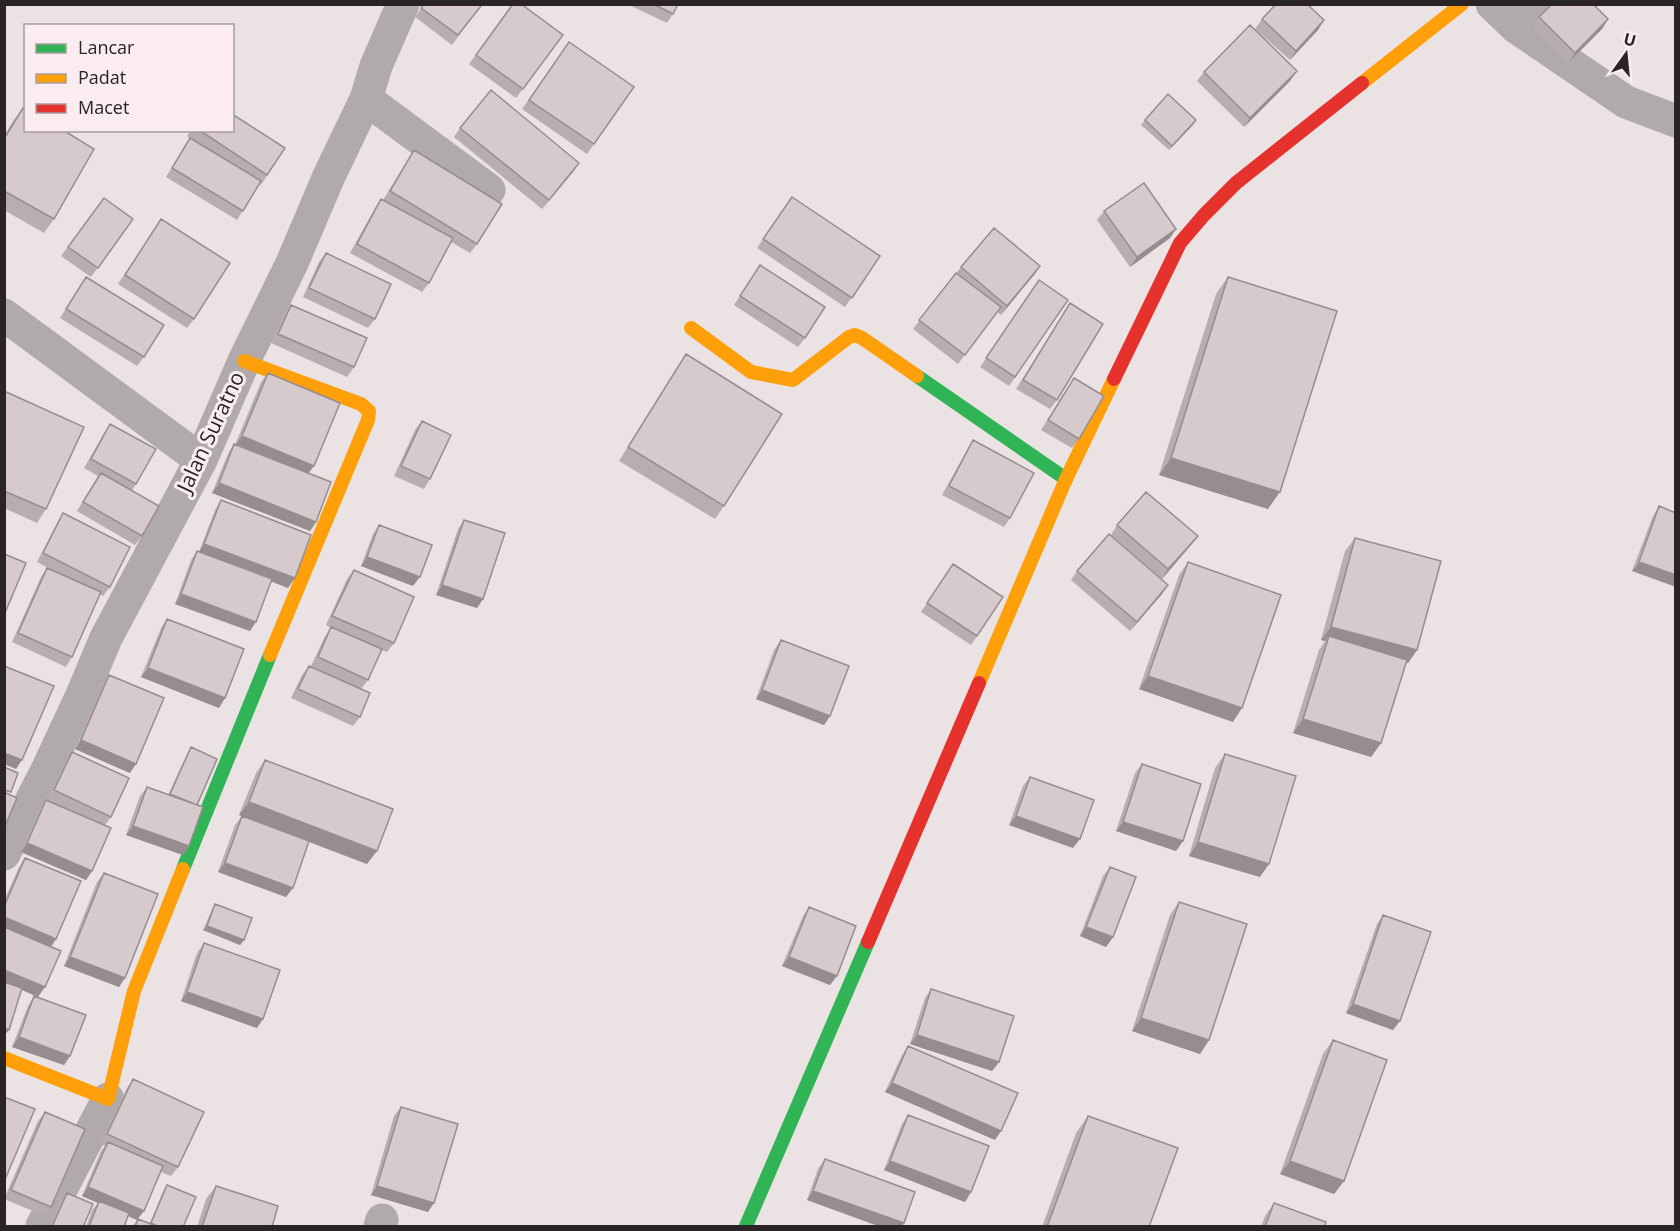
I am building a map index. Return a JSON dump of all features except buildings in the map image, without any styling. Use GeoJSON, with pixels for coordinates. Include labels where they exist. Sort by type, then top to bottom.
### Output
{"type":"FeatureCollection","features":[{"type":"Feature","properties":{"kind":"street","name":"Jalan Suratno"},"geometry":{"type":"LineString","coordinates":[[4,854],[48,768],[106,638],[201,460],[244,361],[292,263],[329,176],[366,99],[376,66],[404,4]]}},
{"type":"Feature","properties":{"kind":"street"},"geometry":{"type":"LineString","coordinates":[[746,1227],[1066,479],[1180,243],[1236,183],[1462,4]]}},
{"type":"Feature","properties":{"kind":"street"},"geometry":{"type":"LineString","coordinates":[[1492,4],[1516,27],[1626,102],[1676,121]]}},
{"type":"Feature","properties":{"kind":"street"},"geometry":{"type":"LineString","coordinates":[[1516,27],[1545,4]]}},
{"type":"Feature","properties":{"kind":"street"},"geometry":{"type":"LineString","coordinates":[[366,99],[489,190]]}},
{"type":"Feature","properties":{"kind":"street"},"geometry":{"type":"LineString","coordinates":[[4,315],[201,460]]}},
{"type":"Feature","properties":{"kind":"street"},"geometry":{"type":"LineString","coordinates":[[690,328],[751,372],[793,380],[849,337],[855,335],[1066,479]]}},
{"type":"Feature","properties":{"kind":"street"},"geometry":{"type":"LineString","coordinates":[[42,1227],[108,1099],[134,991],[368,420],[369,411],[361,404],[244,361]]}},
{"type":"Feature","properties":{"kind":"street"},"geometry":{"type":"LineString","coordinates":[[4,1058],[108,1099]]}},
{"type":"Feature","properties":{"kind":"traffic: fast"},"geometry":{"type":"LineString","coordinates":[[917,376],[1066,479]]}},
{"type":"Feature","properties":{"kind":"traffic: fast"},"geometry":{"type":"LineString","coordinates":[[183,869],[270,655]]}},
{"type":"Feature","properties":{"kind":"traffic: fast"},"geometry":{"type":"LineString","coordinates":[[746,1226],[868,942]]}},
{"type":"Feature","properties":{"kind":"traffic: slow"},"geometry":{"type":"LineString","coordinates":[[1362,83],[1462,4]]}},
{"type":"Feature","properties":{"kind":"traffic: slow"},"geometry":{"type":"LineString","coordinates":[[691,328],[751,372],[793,380],[849,337],[855,335],[917,376]]}},
{"type":"Feature","properties":{"kind":"traffic: slow"},"geometry":{"type":"LineString","coordinates":[[244,361],[361,404],[369,411],[368,420],[270,655]]}},
{"type":"Feature","properties":{"kind":"traffic: slow"},"geometry":{"type":"LineString","coordinates":[[979,683],[1066,479],[1114,379]]}},
{"type":"Feature","properties":{"kind":"traffic: slow"},"geometry":{"type":"LineString","coordinates":[[4,1058],[108,1099],[134,991],[183,869]]}},
{"type":"Feature","properties":{"kind":"traffic: jam"},"geometry":{"type":"LineString","coordinates":[[1114,379],[1180,243],[1236,183],[1362,83]]}},
{"type":"Feature","properties":{"kind":"traffic: jam"},"geometry":{"type":"LineString","coordinates":[[868,942],[979,683]]}}]}
